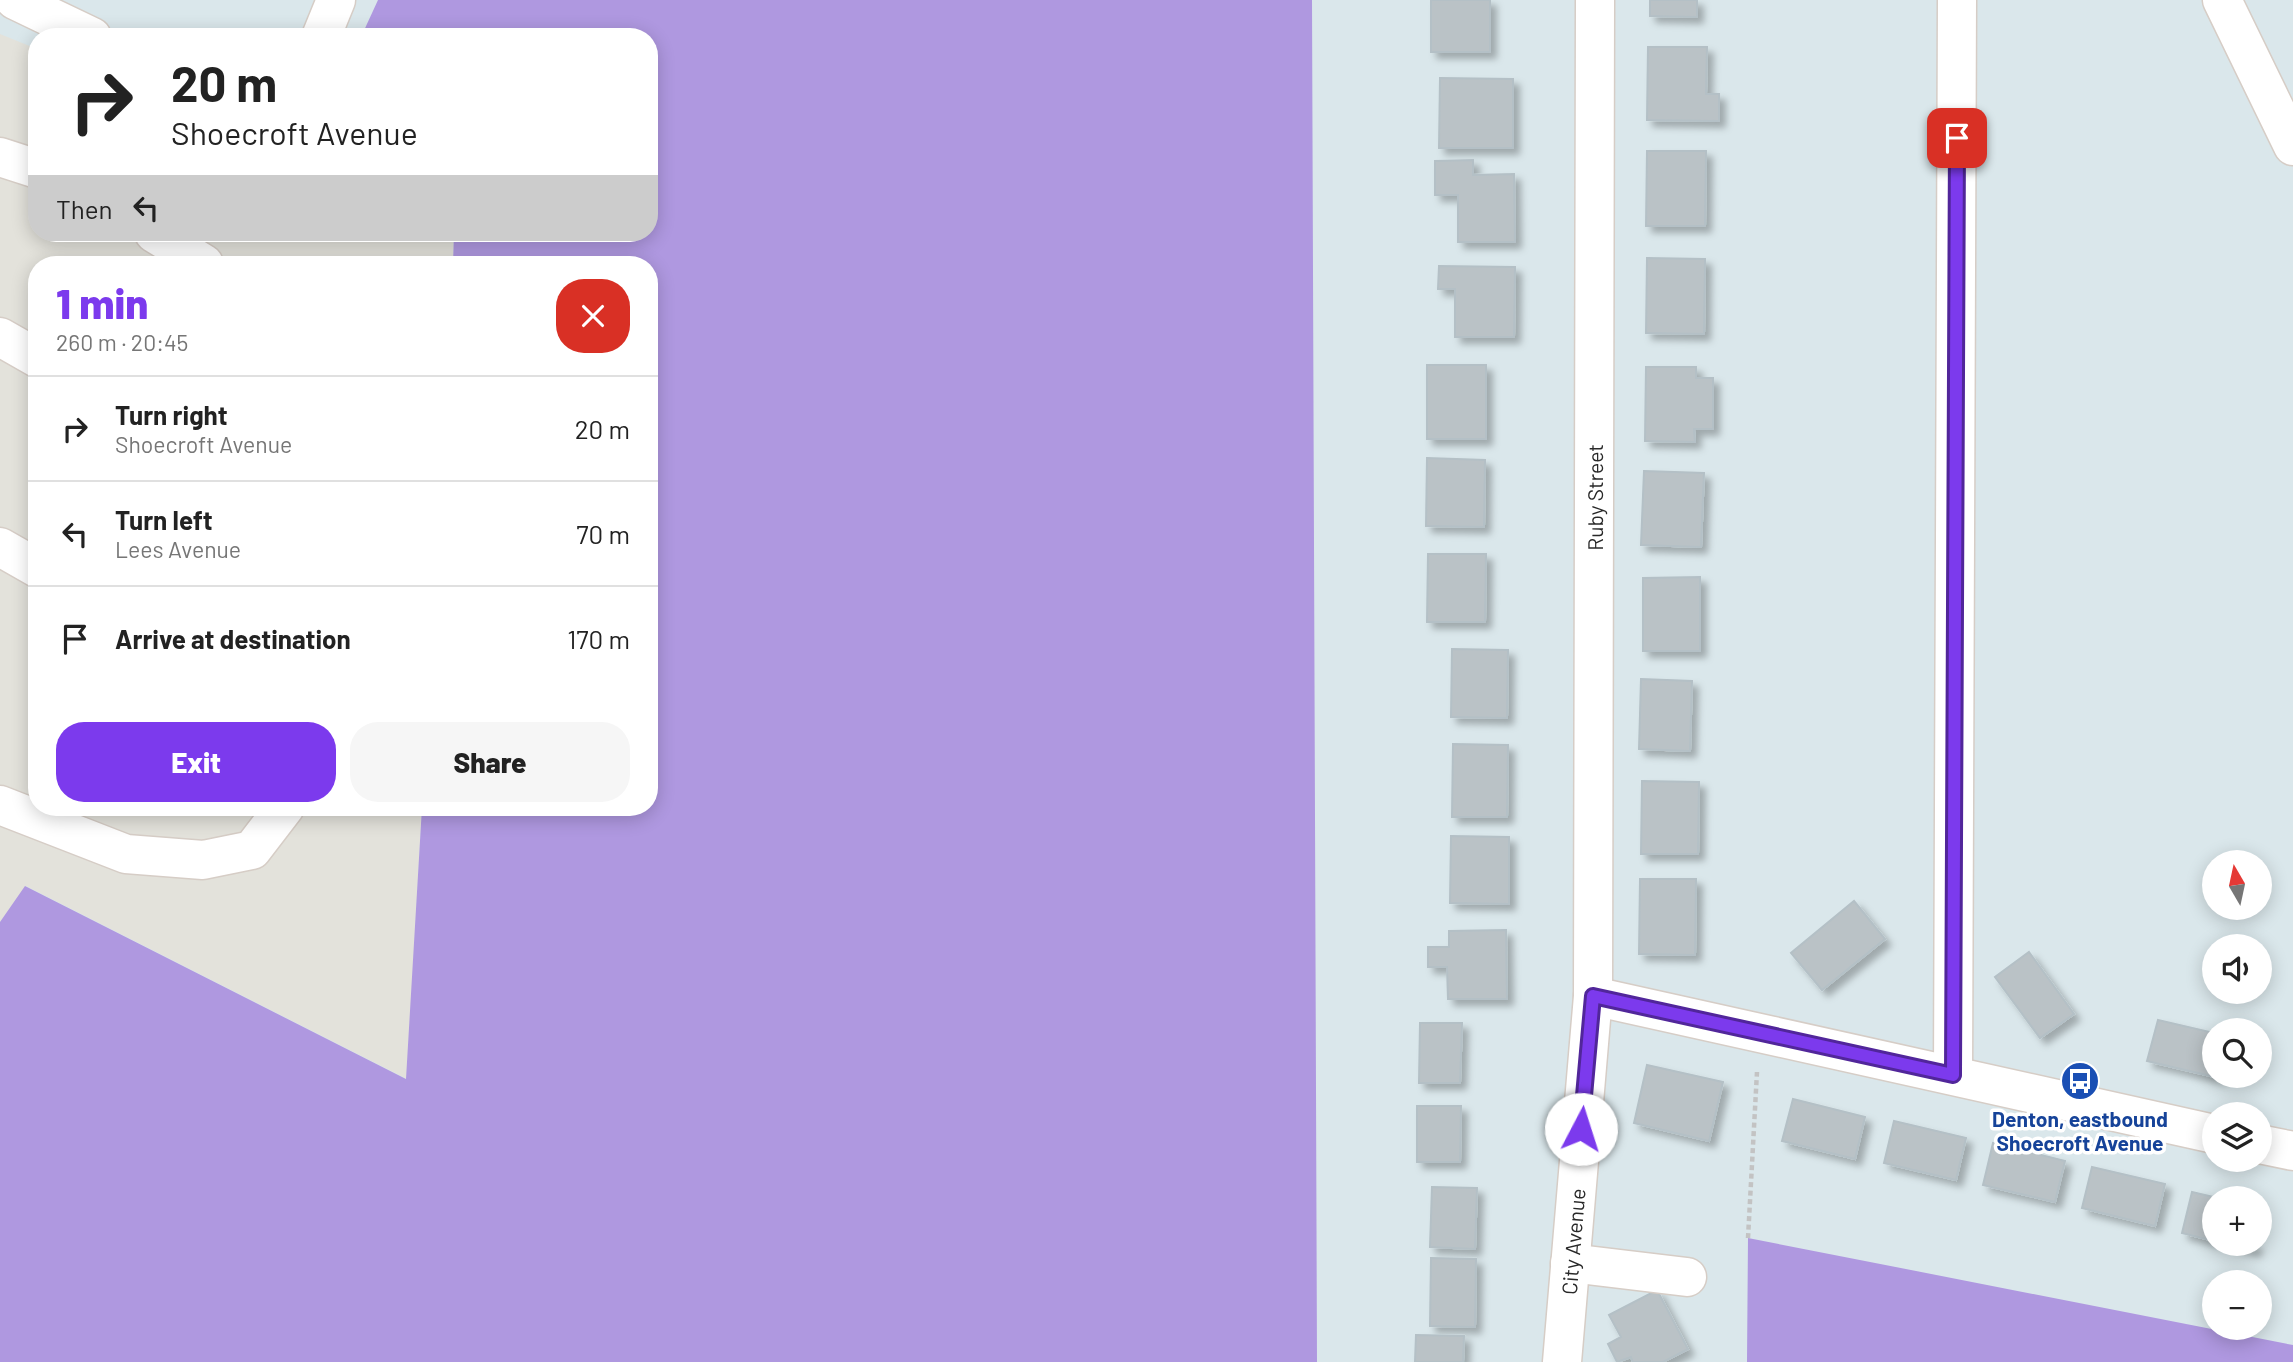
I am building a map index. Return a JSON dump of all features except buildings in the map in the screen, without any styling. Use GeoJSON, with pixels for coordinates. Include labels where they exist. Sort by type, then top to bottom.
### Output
{"type":"FeatureCollection","features":[{"type":"Feature","properties":{"kind":"street"},"geometry":{"type":"LineString","coordinates":[[15,0],[73,28]]}},
{"type":"Feature","properties":{"kind":"street"},"geometry":{"type":"LineString","coordinates":[[325,28],[337,0]]}},
{"type":"Feature","properties":{"kind":"street","name":"Ruby Street"},"geometry":{"type":"LineString","coordinates":[[1593,996],[1595,0]]}},
{"type":"Feature","properties":{"kind":"street"},"geometry":{"type":"LineString","coordinates":[[1953,1075],[1957,0]]}},
{"type":"Feature","properties":{"kind":"street"},"geometry":{"type":"LineString","coordinates":[[2222,0],[2293,146]]}},
{"type":"Feature","properties":{"kind":"street"},"geometry":{"type":"LineString","coordinates":[[0,157],[28,166]]}},
{"type":"Feature","properties":{"kind":"street"},"geometry":{"type":"LineString","coordinates":[[169,242],[191,256]]}},
{"type":"Feature","properties":{"kind":"street"},"geometry":{"type":"LineString","coordinates":[[0,337],[28,353]]}},
{"type":"Feature","properties":{"kind":"street"},"geometry":{"type":"LineString","coordinates":[[0,547],[28,563]]}},
{"type":"Feature","properties":{"kind":"street"},"geometry":{"type":"LineString","coordinates":[[0,805],[28,816]]}},
{"type":"Feature","properties":{"kind":"street"},"geometry":{"type":"LineString","coordinates":[[28,816],[126,854],[203,860],[251,849],[278,816]]}},
{"type":"Feature","properties":{"kind":"street"},"geometry":{"type":"LineString","coordinates":[[1593,996],[2202,1130]]}},
{"type":"Feature","properties":{"kind":"street","name":"City Avenue"},"geometry":{"type":"LineString","coordinates":[[1562,1362],[1593,996]]}},
{"type":"Feature","properties":{"kind":"street"},"geometry":{"type":"LineString","coordinates":[[2272,1147],[2293,1151]]}},
{"type":"Feature","properties":{"kind":"street"},"geometry":{"type":"LineString","coordinates":[[1570,1263],[1687,1277]]}},
{"type":"Feature","properties":{"kind":"path"},"geometry":{"type":"LineString","coordinates":[[1748,1238],[1759,1032]]}},
{"type":"Feature","properties":{"kind":"shaded area"},"geometry":{"type":"Polygon","coordinates":[[[378,0],[1312,0],[1317,1362],[0,1362],[0,922],[25,886],[406,1079],[421,816],[658,816],[658,256],[453,256],[454,242],[658,242],[658,28],[365,28],[378,0]]]}},
{"type":"Feature","properties":{"kind":"shaded area"},"geometry":{"type":"Polygon","coordinates":[[[0,34],[28,45],[28,242],[454,242],[453,256],[28,256],[28,816],[422,816],[407,1079],[26,886],[0,922],[0,34]]]}},
{"type":"Feature","properties":{"kind":"shaded area"},"geometry":{"type":"Polygon","coordinates":[[[1748,1238],[2202,1327],[2202,1340],[2268,1340],[2293,1345],[2293,1362],[1747,1362],[1748,1238]]]}},
{"type":"Feature","properties":{"kind":"place","name":"Denton, eastbound Shoecroft Avenue"},"geometry":{"type":"Point","coordinates":[2080,1081]}},
{"type":"Feature","properties":{"kind":"route"},"geometry":{"type":"LineString","coordinates":[[1581,1129],[1593,996],[1953,1075],[1957,138]]}}]}
